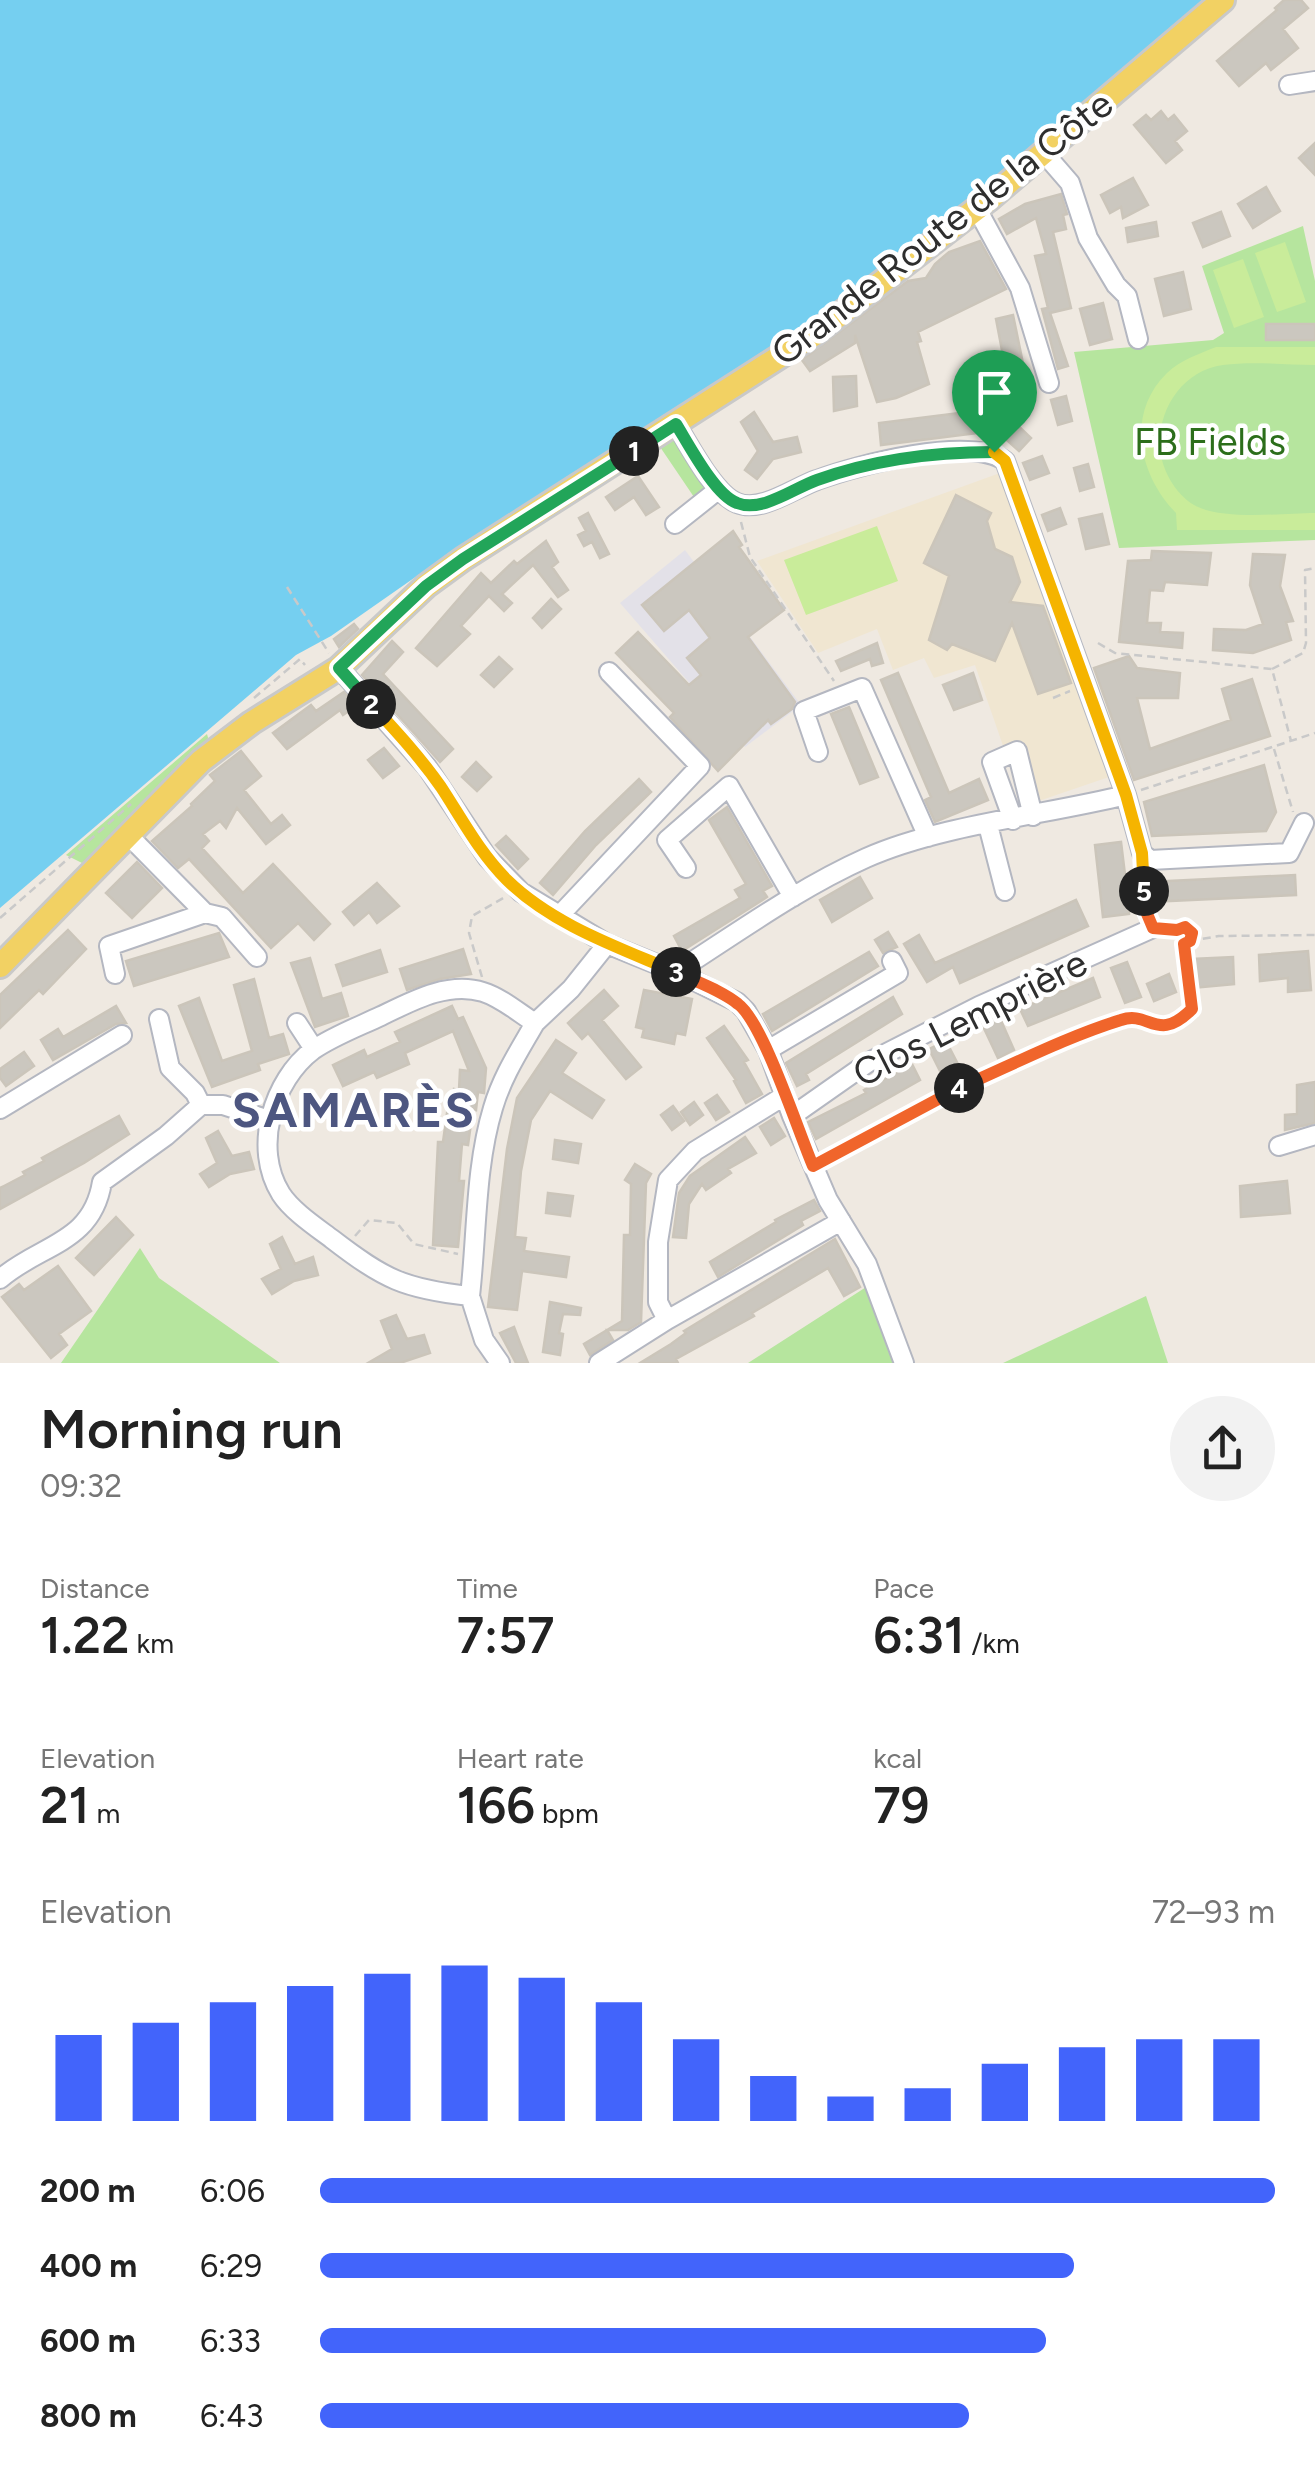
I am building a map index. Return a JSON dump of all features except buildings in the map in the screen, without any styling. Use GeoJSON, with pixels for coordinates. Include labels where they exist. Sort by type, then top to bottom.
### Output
{"type":"FeatureCollection","features":[{"type":"Feature","properties":{"kind":"main road","name":"Grande Route de la Côte"},"geometry":{"type":"LineString","coordinates":[[0,966],[201,761],[251,723],[339,668],[426,586],[463,559],[812,336],[977,209],[1223,0]]}},
{"type":"Feature","properties":{"kind":"street"},"geometry":{"type":"LineString","coordinates":[[1288,85],[1315,81]]}},
{"type":"Feature","properties":{"kind":"street"},"geometry":{"type":"LineString","coordinates":[[1044,153],[1070,183],[1088,238],[1116,286],[1127,296],[1138,339]]}},
{"type":"Feature","properties":{"kind":"street"},"geometry":{"type":"LineString","coordinates":[[977,209],[1020,288],[1049,384]]}},
{"type":"Feature","properties":{"kind":"street"},"geometry":{"type":"LineString","coordinates":[[676,424],[719,489],[742,506],[761,504],[819,479],[899,457],[994,452],[1005,461],[1126,795],[1142,853],[1150,860],[1289,852],[1304,823]]}},
{"type":"Feature","properties":{"kind":"street"},"geometry":{"type":"LineString","coordinates":[[675,524],[719,489]]}},
{"type":"Feature","properties":{"kind":"street"},"geometry":{"type":"LineString","coordinates":[[339,668],[427,767],[478,846],[521,892],[607,944],[676,972],[737,1002],[746,1011],[768,1050],[813,1166],[867,1264],[904,1363]]}},
{"type":"Feature","properties":{"kind":"street"},"geometry":{"type":"LineString","coordinates":[[558,917],[700,766],[609,672]]}},
{"type":"Feature","properties":{"kind":"street"},"geometry":{"type":"LineString","coordinates":[[818,752],[804,711],[862,688],[928,837]]}},
{"type":"Feature","properties":{"kind":"street"},"geometry":{"type":"LineString","coordinates":[[1013,820],[992,762],[1017,752],[1033,816]]}},
{"type":"Feature","properties":{"kind":"street"},"geometry":{"type":"LineString","coordinates":[[686,868],[667,840],[728,786],[794,896]]}},
{"type":"Feature","properties":{"kind":"street"},"geometry":{"type":"LineString","coordinates":[[676,972],[794,896],[866,857],[928,837],[1126,795]]}},
{"type":"Feature","properties":{"kind":"street"},"geometry":{"type":"LineString","coordinates":[[988,825],[1005,891]]}},
{"type":"Feature","properties":{"kind":"street"},"geometry":{"type":"LineString","coordinates":[[128,834],[205,913]]}},
{"type":"Feature","properties":{"kind":"street"},"geometry":{"type":"LineString","coordinates":[[115,974],[110,946],[205,913],[222,916],[257,956]]}},
{"type":"Feature","properties":{"kind":"street","name":"Clos Lemprière"},"geometry":{"type":"LineString","coordinates":[[792,1116],[885,1054],[979,1006],[1153,928]]}},
{"type":"Feature","properties":{"kind":"street"},"geometry":{"type":"LineString","coordinates":[[500,1363],[484,1340],[470,1296],[492,1110],[507,1072],[536,1024],[572,990],[607,944]]}},
{"type":"Feature","properties":{"kind":"street"},"geometry":{"type":"LineString","coordinates":[[768,1050],[898,973],[892,961]]}},
{"type":"Feature","properties":{"kind":"street"},"geometry":{"type":"LineString","coordinates":[[470,1296],[422,1291],[388,1278],[275,1195],[269,1120],[284,1079],[314,1049],[429,993],[463,990],[497,994],[536,1024]]}},
{"type":"Feature","properties":{"kind":"street"},"geometry":{"type":"LineString","coordinates":[[159,1019],[170,1068],[195,1093],[201,1105]]}},
{"type":"Feature","properties":{"kind":"street"},"geometry":{"type":"LineString","coordinates":[[298,1023],[314,1049]]}},
{"type":"Feature","properties":{"kind":"street"},"geometry":{"type":"LineString","coordinates":[[0,1109],[122,1035]]}},
{"type":"Feature","properties":{"kind":"street"},"geometry":{"type":"LineString","coordinates":[[667,1320],[658,1302],[658,1242],[668,1180],[695,1151],[784,1096]]}},
{"type":"Feature","properties":{"kind":"street"},"geometry":{"type":"LineString","coordinates":[[0,1278],[16,1265],[61,1245],[98,1205],[102,1182],[201,1105],[224,1105],[269,1120]]}},
{"type":"Feature","properties":{"kind":"street"},"geometry":{"type":"LineString","coordinates":[[1279,1146],[1315,1134]]}},
{"type":"Feature","properties":{"kind":"street"},"geometry":{"type":"LineString","coordinates":[[599,1363],[841,1221]]}},
{"type":"Feature","properties":{"kind":"path"},"geometry":{"type":"LineString","coordinates":[[742,506],[740,528],[750,556],[843,694]]}},
{"type":"Feature","properties":{"kind":"path"},"geometry":{"type":"LineString","coordinates":[[1098,643],[1115,652],[1272,670],[1302,653],[1306,644],[1305,570],[1315,568]]}},
{"type":"Feature","properties":{"kind":"path"},"geometry":{"type":"LineString","coordinates":[[287,587],[339,668]]}},
{"type":"Feature","properties":{"kind":"path"},"geometry":{"type":"LineString","coordinates":[[1272,670],[1292,741]]}},
{"type":"Feature","properties":{"kind":"path"},"geometry":{"type":"LineString","coordinates":[[1053,698],[1086,684]]}},
{"type":"Feature","properties":{"kind":"path"},"geometry":{"type":"LineString","coordinates":[[1126,795],[1315,733]]}},
{"type":"Feature","properties":{"kind":"path"},"geometry":{"type":"LineString","coordinates":[[1274,747],[1290,809],[1304,823]]}},
{"type":"Feature","properties":{"kind":"path"},"geometry":{"type":"LineString","coordinates":[[1142,853],[1145,909],[1153,928],[1188,928],[1192,933],[1190,941]]}},
{"type":"Feature","properties":{"kind":"path"},"geometry":{"type":"LineString","coordinates":[[497,994],[482,970],[469,933],[472,916],[501,898],[521,892]]}},
{"type":"Feature","properties":{"kind":"path"},"geometry":{"type":"LineString","coordinates":[[1177,930],[1176,941],[1184,944],[1219,936],[1315,935]]}},
{"type":"Feature","properties":{"kind":"path"},"geometry":{"type":"LineString","coordinates":[[813,1166],[943,1094],[1126,1018],[1160,1027],[1181,1020],[1192,1009],[1184,944]]}},
{"type":"Feature","properties":{"kind":"path"},"geometry":{"type":"LineString","coordinates":[[344,1248],[369,1220],[398,1223],[414,1244],[474,1258]]}},
{"type":"Feature","properties":{"kind":"shaded area"},"geometry":{"type":"Polygon","coordinates":[[[1000,473],[1109,777],[1024,806],[975,665],[934,678],[924,658],[893,670],[877,629],[818,653],[757,561],[1000,473]]]}},
{"type":"Feature","properties":{"kind":"shaded area"},"geometry":{"type":"Polygon","coordinates":[[[685,550],[801,705],[745,747],[620,603],[685,550]]]}},
{"type":"Feature","properties":{"kind":"green space","name":"FB Fields"},"geometry":{"type":"Polygon","coordinates":[[[1303,226],[1315,281],[1315,540],[1119,548],[1074,352],[1213,340],[1224,333],[1202,266],[1303,226]]]}},
{"type":"Feature","properties":{"kind":"green space"},"geometry":{"type":"Polygon","coordinates":[[[1285,242],[1306,302],[1277,312],[1255,253],[1285,242]]]}},
{"type":"Feature","properties":{"kind":"green space"},"geometry":{"type":"Polygon","coordinates":[[[1243,259],[1264,317],[1234,328],[1213,270],[1243,259]]]}},
{"type":"Feature","properties":{"kind":"green space"},"geometry":{"type":"Polygon","coordinates":[[[1216,347],[1315,347],[1315,365],[1223,365],[1209,368],[1185,383],[1168,406],[1160,434],[1161,456],[1170,480],[1187,500],[1206,510],[1236,515],[1315,513],[1315,530],[1177,530],[1176,513],[1163,498],[1146,463],[1142,444],[1145,407],[1172,368],[1216,347]]]}},
{"type":"Feature","properties":{"kind":"green space"},"geometry":{"type":"Polygon","coordinates":[[[676,424],[719,489],[696,500],[654,438],[676,424]]]}},
{"type":"Feature","properties":{"kind":"green space"},"geometry":{"type":"Polygon","coordinates":[[[877,526],[898,581],[806,615],[784,560],[877,526]]]}},
{"type":"Feature","properties":{"kind":"green space"},"geometry":{"type":"Polygon","coordinates":[[[207,734],[212,752],[161,799],[149,798],[90,867],[66,855],[207,734]]]}},
{"type":"Feature","properties":{"kind":"green space"},"geometry":{"type":"Polygon","coordinates":[[[140,1248],[159,1278],[280,1363],[61,1363],[140,1248]]]}},
{"type":"Feature","properties":{"kind":"green space"},"geometry":{"type":"Polygon","coordinates":[[[874,1282],[897,1363],[748,1363],[874,1282]]]}},
{"type":"Feature","properties":{"kind":"green space"},"geometry":{"type":"Polygon","coordinates":[[[1146,1296],[1168,1363],[1003,1363],[1146,1296]]]}},
{"type":"Feature","properties":{"kind":"water"},"geometry":{"type":"Polygon","coordinates":[[[0,0],[1212,0],[924,241],[786,343],[447,555],[331,636],[296,655],[0,908],[0,0]]]}},
{"type":"Feature","properties":{"kind":"district","name":"SAMARÈS"},"geometry":{"type":"Point","coordinates":[354,1110]}},
{"type":"Feature","properties":{"kind":"route"},"geometry":{"type":"LineString","coordinates":[[676,424],[719,489],[742,506],[761,504],[819,479],[899,457],[994,452],[1005,461],[1126,795],[1142,853],[1145,909],[1153,928],[1185,927],[1192,933],[1189,943],[1184,944],[1192,1009],[1181,1020],[1160,1027],[1126,1018],[943,1094],[813,1166],[768,1050],[746,1011],[737,1002],[676,972],[607,944],[521,892],[462,824],[427,767],[339,668],[426,586],[463,559],[676,424]]}}]}
